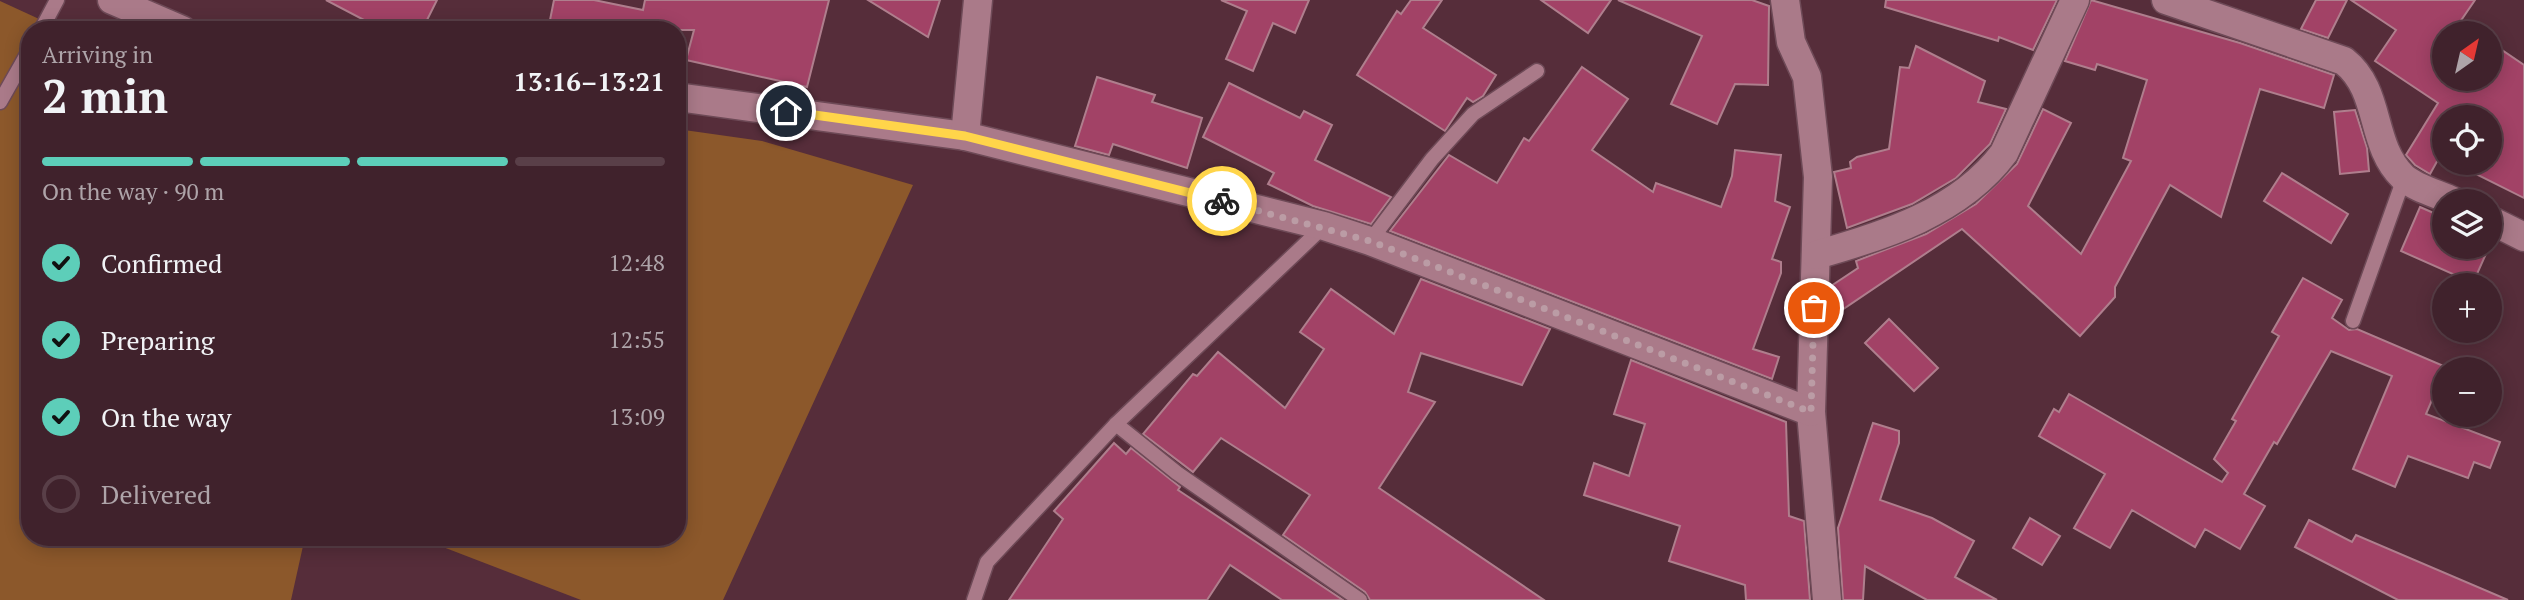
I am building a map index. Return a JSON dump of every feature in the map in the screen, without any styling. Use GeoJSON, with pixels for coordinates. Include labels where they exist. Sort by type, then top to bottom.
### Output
{"type":"FeatureCollection","features":[{"type":"Feature","properties":{"kind":"street"},"geometry":{"type":"LineString","coordinates":[[112,0],[161,21]]}},
{"type":"Feature","properties":{"kind":"street"},"geometry":{"type":"LineString","coordinates":[[965,136],[978,0]]}},
{"type":"Feature","properties":{"kind":"street"},"geometry":{"type":"LineString","coordinates":[[1785,0],[1791,42],[1807,77],[1818,177],[1811,412],[1827,600]]}},
{"type":"Feature","properties":{"kind":"street"},"geometry":{"type":"LineString","coordinates":[[1816,255],[1905,228],[1988,175],[2004,153],[2075,0]]}},
{"type":"Feature","properties":{"kind":"street"},"geometry":{"type":"LineString","coordinates":[[2166,0],[2344,61],[2363,80],[2387,152],[2404,178],[2432,191]]}},
{"type":"Feature","properties":{"kind":"street"},"geometry":{"type":"LineString","coordinates":[[686,98],[965,136],[1324,226],[1370,241],[1811,412]]}},
{"type":"Feature","properties":{"kind":"street"},"geometry":{"type":"LineString","coordinates":[[2502,226],[2524,237]]}},
{"type":"Feature","properties":{"kind":"lane"},"geometry":{"type":"LineString","coordinates":[[46,21],[57,0]]}},
{"type":"Feature","properties":{"kind":"lane"},"geometry":{"type":"LineString","coordinates":[[0,102],[21,65]]}},
{"type":"Feature","properties":{"kind":"lane"},"geometry":{"type":"LineString","coordinates":[[1370,241],[1432,159],[1473,114],[1537,71]]}},
{"type":"Feature","properties":{"kind":"lane"},"geometry":{"type":"LineString","coordinates":[[2353,321],[2404,178]]}},
{"type":"Feature","properties":{"kind":"lane"},"geometry":{"type":"LineString","coordinates":[[974,600],[986,562],[1116,424],[1324,226]]}},
{"type":"Feature","properties":{"kind":"lane"},"geometry":{"type":"LineString","coordinates":[[1116,424],[1177,473],[1360,600]]}},
{"type":"Feature","properties":{"kind":"shaded area"},"geometry":{"type":"Polygon","coordinates":[[[0,1],[43,21],[21,21],[21,546],[303,546],[291,600],[0,600],[0,1]]]}},
{"type":"Feature","properties":{"kind":"shaded area"},"geometry":{"type":"Polygon","coordinates":[[[686,130],[762,141],[913,185],[723,600],[581,600],[440,546],[686,546],[686,130]]]}},
{"type":"Feature","properties":{"kind":"building"},"geometry":{"type":"Polygon","coordinates":[[[326,0],[437,0],[426,21],[366,21],[326,0]]]}},
{"type":"Feature","properties":{"kind":"building"},"geometry":{"type":"Polygon","coordinates":[[[554,0],[594,0],[643,10],[645,0],[829,0],[807,87],[686,60],[694,30],[686,30],[686,21],[550,21],[554,0]]]}},
{"type":"Feature","properties":{"kind":"building"},"geometry":{"type":"Polygon","coordinates":[[[868,0],[940,0],[928,37],[868,0]]]}},
{"type":"Feature","properties":{"kind":"building"},"geometry":{"type":"Polygon","coordinates":[[[1221,0],[1309,0],[1295,33],[1273,23],[1253,71],[1226,59],[1247,11],[1221,0]]]}},
{"type":"Feature","properties":{"kind":"building"},"geometry":{"type":"Polygon","coordinates":[[[1411,0],[1442,0],[1423,28],[1496,75],[1483,96],[1473,102],[1467,98],[1445,131],[1357,75],[1397,11],[1401,14],[1411,0]]]}},
{"type":"Feature","properties":{"kind":"building"},"geometry":{"type":"Polygon","coordinates":[[[1541,0],[1611,0],[1588,33],[1541,0]]]}},
{"type":"Feature","properties":{"kind":"building"},"geometry":{"type":"Polygon","coordinates":[[[1618,0],[1752,0],[1769,6],[1768,85],[1735,84],[1717,124],[1671,104],[1702,36],[1618,0]]]}},
{"type":"Feature","properties":{"kind":"building"},"geometry":{"type":"Polygon","coordinates":[[[1886,0],[2057,0],[2033,50],[1999,37],[1998,41],[1885,7],[1886,0]]]}},
{"type":"Feature","properties":{"kind":"building"},"geometry":{"type":"Polygon","coordinates":[[[2091,0],[2240,43],[2334,75],[2324,108],[2260,89],[2221,217],[2170,185],[2115,287],[2115,297],[2080,336],[1962,229],[1830,318],[1831,286],[1858,268],[1856,261],[1926,234],[1976,204],[2017,164],[2043,109],[2071,123],[2028,206],[2081,254],[2131,161],[2123,158],[2147,80],[2097,64],[2095,70],[2065,61],[2091,0]]]}},
{"type":"Feature","properties":{"kind":"building"},"geometry":{"type":"Polygon","coordinates":[[[2316,0],[2347,0],[2328,38],[2301,29],[2316,0]]]}},
{"type":"Feature","properties":{"kind":"building"},"geometry":{"type":"Polygon","coordinates":[[[2351,0],[2475,0],[2461,21],[2432,21],[2432,91],[2502,91],[2502,50],[2524,65],[2524,198],[2478,175],[2502,175],[2502,105],[2437,105],[2438,103],[2375,61],[2396,30],[2351,0]]]}},
{"type":"Feature","properties":{"kind":"building"},"geometry":{"type":"Polygon","coordinates":[[[1916,46],[1985,81],[1978,102],[2006,109],[1990,144],[1956,178],[1912,204],[1847,228],[1834,172],[1851,168],[1850,162],[1857,157],[1889,149],[1900,67],[1909,68],[1916,46]]]}},
{"type":"Feature","properties":{"kind":"building"},"geometry":{"type":"Polygon","coordinates":[[[1582,67],[1628,99],[1592,150],[1653,192],[1656,183],[1721,207],[1732,176],[1735,150],[1781,155],[1775,201],[1790,207],[1772,259],[1781,262],[1781,273],[1753,349],[1779,357],[1772,379],[1390,231],[1449,155],[1497,183],[1524,138],[1529,141],[1582,67]]]}},
{"type":"Feature","properties":{"kind":"building"},"geometry":{"type":"Polygon","coordinates":[[[1097,77],[1155,95],[1152,102],[1202,118],[1187,168],[1113,144],[1109,155],[1075,146],[1097,77]]]}},
{"type":"Feature","properties":{"kind":"building"},"geometry":{"type":"Polygon","coordinates":[[[1229,83],[1300,118],[1304,111],[1332,125],[1315,160],[1391,197],[1371,224],[1313,206],[1268,184],[1274,173],[1203,137],[1229,83]]]}},
{"type":"Feature","properties":{"kind":"building"},"geometry":{"type":"Polygon","coordinates":[[[2355,110],[2367,148],[2369,171],[2340,174],[2334,112],[2355,110]]]}},
{"type":"Feature","properties":{"kind":"building"},"geometry":{"type":"Polygon","coordinates":[[[2432,113],[2430,174],[2415,165],[2406,155],[2432,113]]]}},
{"type":"Feature","properties":{"kind":"building"},"geometry":{"type":"Polygon","coordinates":[[[2282,173],[2348,214],[2331,243],[2264,201],[2282,173]]]}},
{"type":"Feature","properties":{"kind":"building"},"geometry":{"type":"Polygon","coordinates":[[[2420,207],[2432,212],[2432,259],[2484,259],[2477,273],[2450,273],[2401,251],[2420,207]]]}},
{"type":"Feature","properties":{"kind":"building"},"geometry":{"type":"Polygon","coordinates":[[[2303,278],[2342,300],[2332,318],[2349,330],[2357,329],[2432,361],[2432,400],[2426,414],[2432,416],[2432,427],[2460,427],[2500,442],[2490,468],[2474,462],[2468,478],[2408,456],[2395,487],[2353,469],[2392,376],[2331,351],[2277,444],[2274,442],[2244,494],[2265,506],[2240,549],[2205,529],[2195,547],[2132,510],[2110,548],[2074,528],[2105,474],[2039,436],[2054,409],[2059,412],[2069,394],[2222,482],[2228,473],[2214,459],[2236,421],[2232,419],[2279,336],[2272,332],[2303,278]]]}},
{"type":"Feature","properties":{"kind":"building"},"geometry":{"type":"Polygon","coordinates":[[[1421,279],[1550,329],[1522,385],[1421,353],[1408,392],[1435,402],[1379,488],[1544,600],[1370,600],[1365,592],[1283,535],[1310,495],[1221,438],[1193,472],[1143,434],[1193,374],[1197,376],[1218,352],[1285,408],[1324,349],[1300,332],[1331,289],[1394,334],[1421,279]]]}},
{"type":"Feature","properties":{"kind":"building"},"geometry":{"type":"Polygon","coordinates":[[[1889,319],[1938,368],[1914,391],[1865,343],[1889,319]]]}},
{"type":"Feature","properties":{"kind":"building"},"geometry":{"type":"Polygon","coordinates":[[[1631,360],[1786,422],[1789,516],[1804,521],[1810,600],[1746,600],[1745,585],[1669,561],[1680,526],[1584,495],[1594,463],[1629,476],[1645,424],[1614,414],[1631,360]]]}},
{"type":"Feature","properties":{"kind":"building"},"geometry":{"type":"Polygon","coordinates":[[[1873,423],[1899,431],[1899,443],[1880,500],[1932,518],[1974,541],[1955,577],[1997,600],[1927,600],[1865,566],[1863,600],[1843,600],[1838,528],[1873,423]]]}},
{"type":"Feature","properties":{"kind":"building"},"geometry":{"type":"Polygon","coordinates":[[[1114,443],[1126,454],[1131,448],[1180,487],[1178,490],[1343,600],[1282,600],[1230,565],[1207,600],[1009,600],[1063,519],[1054,511],[1114,443]]]}},
{"type":"Feature","properties":{"kind":"building"},"geometry":{"type":"Polygon","coordinates":[[[2030,518],[2060,536],[2042,565],[2013,548],[2030,518]]]}},
{"type":"Feature","properties":{"kind":"building"},"geometry":{"type":"Polygon","coordinates":[[[2309,520],[2352,542],[2356,535],[2508,600],[2398,600],[2295,547],[2309,520]]]}},
{"type":"Feature","properties":{"kind":"way so far"},"geometry":{"type":"LineString","coordinates":[[1222,201],[1324,226],[1370,241],[1811,412],[1814,308]]}},
{"type":"Feature","properties":{"kind":"route"},"geometry":{"type":"LineString","coordinates":[[786,111],[965,136],[1222,201]]}}]}
